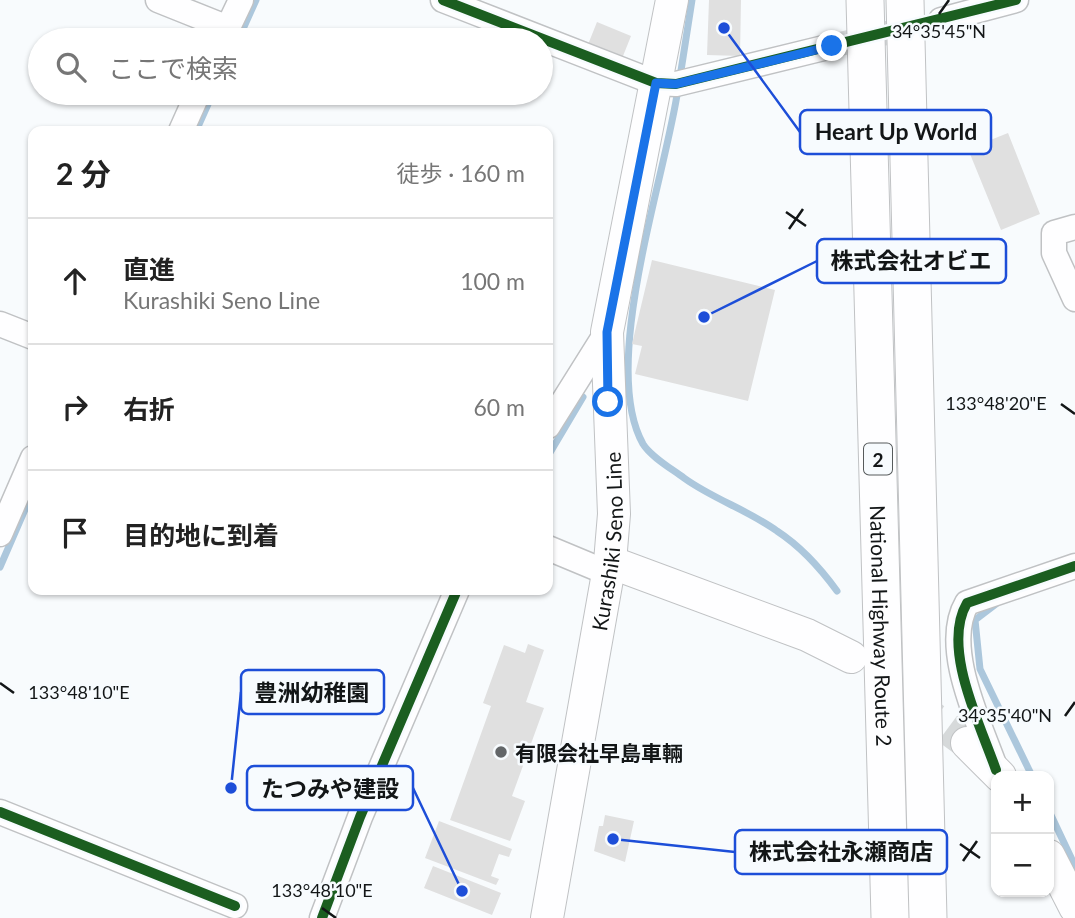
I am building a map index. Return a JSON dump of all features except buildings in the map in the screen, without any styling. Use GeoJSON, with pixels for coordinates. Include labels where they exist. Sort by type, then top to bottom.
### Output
{"type":"FeatureCollection","features":[{"type":"Feature","properties":{"kind":"highway","name":"National Highway Route 2"},"geometry":{"type":"LineString","coordinates":[[865,0],[890,918]]}},
{"type":"Feature","properties":{"kind":"highway","name":"National Highway Route 2"},"geometry":{"type":"LineString","coordinates":[[905,0],[928,918]]}},
{"type":"Feature","properties":{"kind":"main road","name":"Kurashiki Seno Line"},"geometry":{"type":"LineString","coordinates":[[547,918],[609,567],[614,514],[607,332],[674,82],[672,0]]}},
{"type":"Feature","properties":{"kind":"main road"},"geometry":{"type":"LineString","coordinates":[[609,567],[807,635],[851,657]]}},
{"type":"Feature","properties":{"kind":"main road"},"geometry":{"type":"LineString","coordinates":[[967,743],[996,771]]}},
{"type":"Feature","properties":{"kind":"main road"},"geometry":{"type":"LineString","coordinates":[[1054,866],[1075,907]]}},
{"type":"Feature","properties":{"kind":"street"},"geometry":{"type":"LineString","coordinates":[[158,0],[213,28]]}},
{"type":"Feature","properties":{"kind":"street"},"geometry":{"type":"LineString","coordinates":[[228,28],[241,0]]}},
{"type":"Feature","properties":{"kind":"street"},"geometry":{"type":"LineString","coordinates":[[443,0],[522,28]]}},
{"type":"Feature","properties":{"kind":"street"},"geometry":{"type":"LineString","coordinates":[[941,20],[1016,0]]}},
{"type":"Feature","properties":{"kind":"street"},"geometry":{"type":"LineString","coordinates":[[553,39],[674,82],[832,46]]}},
{"type":"Feature","properties":{"kind":"street"},"geometry":{"type":"LineString","coordinates":[[183,126],[193,105]]}},
{"type":"Feature","properties":{"kind":"street"},"geometry":{"type":"LineString","coordinates":[[1075,227],[1054,233],[1054,253],[1075,299]]}},
{"type":"Feature","properties":{"kind":"street"},"geometry":{"type":"LineString","coordinates":[[0,324],[28,335]]}},
{"type":"Feature","properties":{"kind":"street"},"geometry":{"type":"LineString","coordinates":[[553,418],[607,332]]}},
{"type":"Feature","properties":{"kind":"street"},"geometry":{"type":"LineString","coordinates":[[0,534],[28,470]]}},
{"type":"Feature","properties":{"kind":"street"},"geometry":{"type":"LineString","coordinates":[[553,550],[609,567]]}},
{"type":"Feature","properties":{"kind":"street"},"geometry":{"type":"LineString","coordinates":[[997,771],[960,665],[958,618],[967,603],[1075,566]]}},
{"type":"Feature","properties":{"kind":"street"},"geometry":{"type":"LineString","coordinates":[[322,918],[360,817],[455,595]]}},
{"type":"Feature","properties":{"kind":"street"},"geometry":{"type":"LineString","coordinates":[[0,812],[235,906]]}},
{"type":"Feature","properties":{"kind":"waterway"},"geometry":{"type":"LineString","coordinates":[[243,28],[256,0]]}},
{"type":"Feature","properties":{"kind":"waterway"},"geometry":{"type":"LineString","coordinates":[[680,77],[692,0]]}},
{"type":"Feature","properties":{"kind":"waterway"},"geometry":{"type":"LineString","coordinates":[[678,89],[631,321],[628,368],[631,410],[643,444],[651,454],[695,485],[786,537],[810,558],[837,591]]}},
{"type":"Feature","properties":{"kind":"waterway"},"geometry":{"type":"LineString","coordinates":[[198,126],[208,105]]}},
{"type":"Feature","properties":{"kind":"waterway"},"geometry":{"type":"LineString","coordinates":[[553,448],[583,397]]}},
{"type":"Feature","properties":{"kind":"waterway"},"geometry":{"type":"LineString","coordinates":[[0,567],[28,503]]}},
{"type":"Feature","properties":{"kind":"waterway"},"geometry":{"type":"LineString","coordinates":[[996,604],[975,620],[980,669],[1030,771]]}},
{"type":"Feature","properties":{"kind":"waterway"},"geometry":{"type":"LineString","coordinates":[[1054,822],[1075,866]]}},
{"type":"Feature","properties":{"kind":"tunnel"},"geometry":{"type":"LineString","coordinates":[[832,46],[941,20]]}},
{"type":"Feature","properties":{"kind":"tunnel"},"geometry":{"type":"LineString","coordinates":[[909,700],[967,743]]}},
{"type":"Feature","properties":{"kind":"cycle path"},"geometry":{"type":"LineString","coordinates":[[443,0],[515,28]]}},
{"type":"Feature","properties":{"kind":"cycle path"},"geometry":{"type":"LineString","coordinates":[[553,43],[656,83],[676,84],[1016,0]]}},
{"type":"Feature","properties":{"kind":"cycle path"},"geometry":{"type":"LineString","coordinates":[[996,770],[966,686],[958,641],[960,621],[967,603],[1075,566]]}},
{"type":"Feature","properties":{"kind":"cycle path"},"geometry":{"type":"LineString","coordinates":[[322,918],[360,817],[455,595]]}},
{"type":"Feature","properties":{"kind":"cycle path"},"geometry":{"type":"LineString","coordinates":[[0,812],[235,906]]}},
{"type":"Feature","properties":{"kind":"place","name":"Heart Up World"},"geometry":{"type":"Point","coordinates":[724,28]}},
{"type":"Feature","properties":{"kind":"place","name":"株式会社オビエ"},"geometry":{"type":"Point","coordinates":[704,317]}},
{"type":"Feature","properties":{"kind":"place","name":"有限会社早島車輛"},"geometry":{"type":"Point","coordinates":[501,752]}},
{"type":"Feature","properties":{"kind":"place","name":"豊洲幼稚園"},"geometry":{"type":"Point","coordinates":[231,788]}},
{"type":"Feature","properties":{"kind":"place","name":"株式会社永瀬商店"},"geometry":{"type":"Point","coordinates":[613,839]}},
{"type":"Feature","properties":{"kind":"place","name":"たつみや建設"},"geometry":{"type":"Point","coordinates":[462,891]}},
{"type":"Feature","properties":{"kind":"route"},"geometry":{"type":"LineString","coordinates":[[608,402],[607,332],[656,83],[676,84],[832,46]]}}]}
